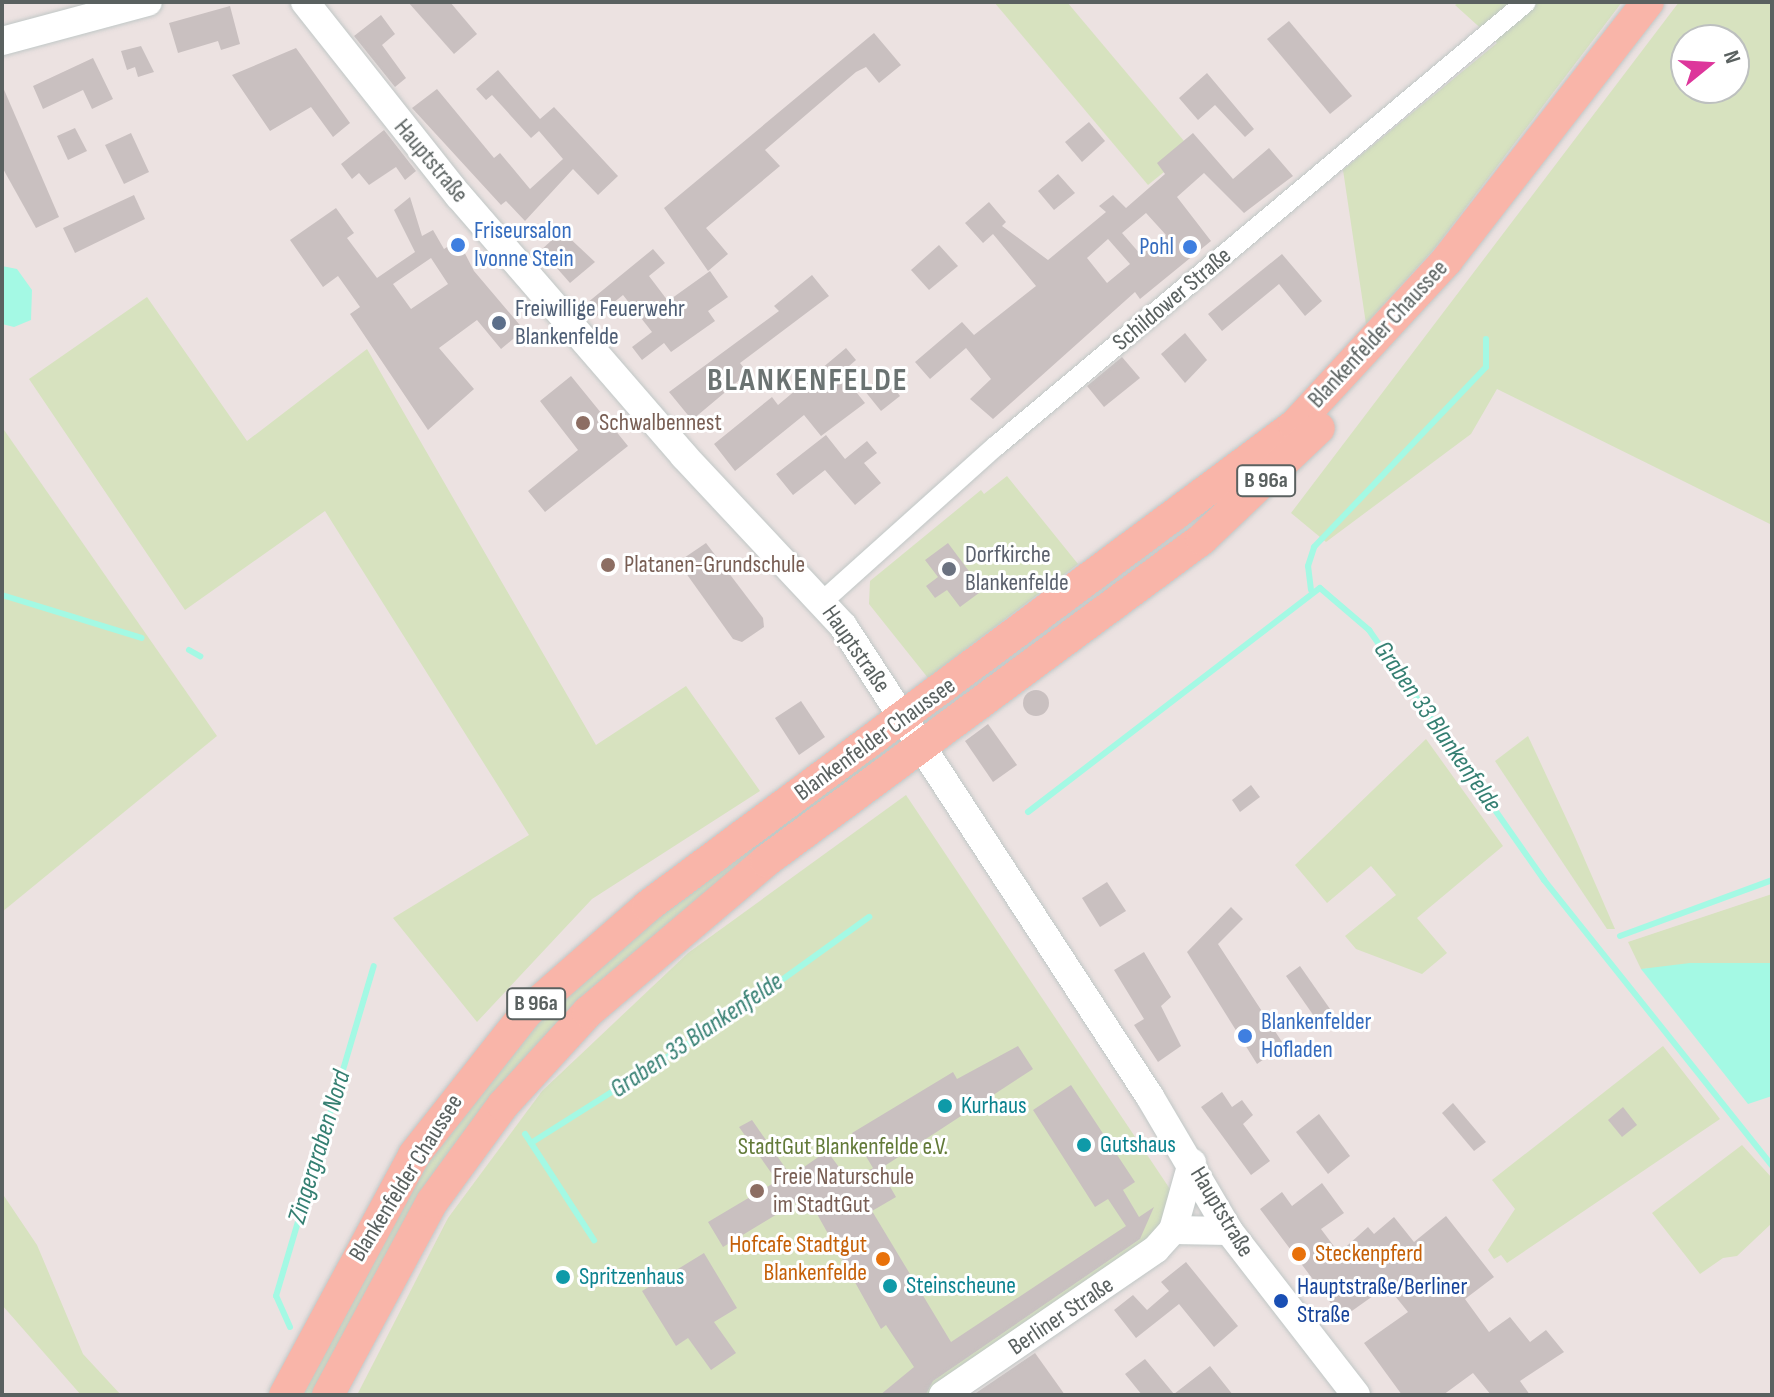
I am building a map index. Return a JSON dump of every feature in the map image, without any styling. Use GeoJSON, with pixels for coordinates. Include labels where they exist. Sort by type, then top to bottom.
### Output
{"type":"FeatureCollection","features":[{"type":"Feature","properties":{"kind":"main road","name":"Blankenfelder Chaussee"},"geometry":{"type":"LineString","coordinates":[[328,1395],[432,1202],[525,1078],[675,936],[1202,539],[1279,468],[1452,279],[1541,146],[1648,2]]}},
{"type":"Feature","properties":{"kind":"main road","name":"Blankenfelder Chaussee"},"geometry":{"type":"LineString","coordinates":[[285,1395],[414,1155],[527,1012],[648,906],[1295,425],[1432,278],[1541,146]]}},
{"type":"Feature","properties":{"kind":"street"},"geometry":{"type":"LineString","coordinates":[[2,41],[148,2]]}},
{"type":"Feature","properties":{"kind":"street","name":"Hauptstraße"},"geometry":{"type":"LineString","coordinates":[[305,2],[398,122],[597,355],[797,580],[823,601],[924,749],[1192,1163],[1229,1231],[1356,1395]]}},
{"type":"Feature","properties":{"kind":"street","name":"Schildower Straße"},"geometry":{"type":"LineString","coordinates":[[823,601],[996,446],[1526,2]]}},
{"type":"Feature","properties":{"kind":"street","name":"Berliner Straße"},"geometry":{"type":"LineString","coordinates":[[943,1395],[1135,1267],[1173,1230],[1192,1163]]}},
{"type":"Feature","properties":{"kind":"street"},"geometry":{"type":"LineString","coordinates":[[1173,1230],[1229,1231]]}},
{"type":"Feature","properties":{"kind":"green space"},"geometry":{"type":"Polygon","coordinates":[[[994,2],[1067,2],[1184,141],[1164,172],[1148,185],[994,2]]]}},
{"type":"Feature","properties":{"kind":"green space"},"geometry":{"type":"Polygon","coordinates":[[[1460,2],[1622,2],[1435,248],[1366,324],[1343,170],[1497,43],[1455,5],[1460,2]]]}},
{"type":"Feature","properties":{"kind":"green space"},"geometry":{"type":"Polygon","coordinates":[[[1679,2],[1772,2],[1772,525],[1497,389],[1471,434],[1326,542],[1291,513],[1679,2]]]}},
{"type":"Feature","properties":{"kind":"green space"},"geometry":{"type":"Polygon","coordinates":[[[147,297],[247,441],[367,349],[596,745],[686,686],[760,791],[592,899],[477,1022],[393,918],[529,835],[325,511],[185,610],[29,379],[147,297]]]}},
{"type":"Feature","properties":{"kind":"green space"},"geometry":{"type":"Polygon","coordinates":[[[2,427],[217,736],[2,912],[2,427]]]}},
{"type":"Feature","properties":{"kind":"green space"},"geometry":{"type":"Polygon","coordinates":[[[1007,476],[1078,564],[928,678],[869,604],[870,581],[981,490],[984,494],[1007,476]]]}},
{"type":"Feature","properties":{"kind":"green space"},"geometry":{"type":"Polygon","coordinates":[[[1528,736],[1615,929],[1607,929],[1495,761],[1528,736]]]}},
{"type":"Feature","properties":{"kind":"green space"},"geometry":{"type":"Polygon","coordinates":[[[1426,739],[1503,846],[1417,918],[1447,953],[1422,974],[1356,949],[1345,936],[1396,895],[1371,866],[1327,903],[1295,865],[1426,739]]]}},
{"type":"Feature","properties":{"kind":"green space"},"geometry":{"type":"Polygon","coordinates":[[[874,756],[877,762],[571,1014],[319,1395],[297,1395],[447,1124],[587,969],[874,756]]]}},
{"type":"Feature","properties":{"kind":"green space","name":"StadtGut Blankenfelde e.V."},"geometry":{"type":"Polygon","coordinates":[[[906,795],[1174,1195],[1146,1250],[932,1395],[357,1395],[448,1218],[542,1091],[688,953],[906,795]]]}},
{"type":"Feature","properties":{"kind":"green space"},"geometry":{"type":"Polygon","coordinates":[[[1772,894],[1772,963],[1641,969],[1628,942],[1772,894]]]}},
{"type":"Feature","properties":{"kind":"green space"},"geometry":{"type":"Polygon","coordinates":[[[1663,1046],[1720,1119],[1507,1263],[1501,1255],[1494,1259],[1488,1250],[1515,1209],[1492,1180],[1663,1046]]]}},
{"type":"Feature","properties":{"kind":"green space"},"geometry":{"type":"Polygon","coordinates":[[[1742,1145],[1772,1178],[1772,1223],[1737,1256],[1723,1258],[1700,1274],[1652,1213],[1742,1145]]]}},
{"type":"Feature","properties":{"kind":"green space"},"geometry":{"type":"Polygon","coordinates":[[[2,1193],[37,1245],[83,1354],[121,1395],[81,1395],[2,1305],[2,1193]]]}},
{"type":"Feature","properties":{"kind":"shaded area"},"geometry":{"type":"Polygon","coordinates":[[[2,266],[17,269],[32,290],[31,320],[14,327],[2,324],[2,266]]]}},
{"type":"Feature","properties":{"kind":"shaded area"},"geometry":{"type":"Polygon","coordinates":[[[1690,963],[1772,963],[1772,1096],[1748,1104],[1641,969],[1690,963]]]}},
{"type":"Feature","properties":{"kind":"building"},"geometry":{"type":"Polygon","coordinates":[[[408,2],[450,2],[477,34],[454,54],[408,2]]]}},
{"type":"Feature","properties":{"kind":"building"},"geometry":{"type":"Polygon","coordinates":[[[230,6],[240,44],[221,50],[218,41],[178,53],[169,23],[230,6]]]}},
{"type":"Feature","properties":{"kind":"building"},"geometry":{"type":"Polygon","coordinates":[[[381,15],[395,34],[382,45],[406,78],[395,87],[354,36],[381,15]]]}},
{"type":"Feature","properties":{"kind":"building"},"geometry":{"type":"Polygon","coordinates":[[[1289,21],[1352,96],[1330,114],[1267,39],[1289,21]]]}},
{"type":"Feature","properties":{"kind":"building"},"geometry":{"type":"Polygon","coordinates":[[[874,33],[901,65],[879,83],[866,67],[856,72],[765,150],[780,166],[706,228],[728,254],[708,271],[664,208],[874,33]]]}},
{"type":"Feature","properties":{"kind":"building"},"geometry":{"type":"Polygon","coordinates":[[[141,46],[154,72],[138,77],[135,67],[127,70],[121,51],[141,46]]]}},
{"type":"Feature","properties":{"kind":"building"},"geometry":{"type":"Polygon","coordinates":[[[296,48],[350,123],[333,137],[311,107],[270,131],[232,75],[296,48]]]}},
{"type":"Feature","properties":{"kind":"building"},"geometry":{"type":"Polygon","coordinates":[[[93,58],[113,99],[92,109],[83,90],[43,109],[33,86],[93,58]]]}},
{"type":"Feature","properties":{"kind":"building"},"geometry":{"type":"Polygon","coordinates":[[[498,70],[540,119],[554,107],[618,176],[598,195],[573,169],[525,221],[506,201],[501,205],[412,108],[437,89],[494,158],[500,153],[530,189],[563,159],[539,131],[531,138],[492,95],[486,100],[476,89],[498,70]]]}},
{"type":"Feature","properties":{"kind":"building"},"geometry":{"type":"Polygon","coordinates":[[[1207,73],[1254,129],[1245,137],[1215,105],[1198,120],[1179,98],[1207,73]]]}},
{"type":"Feature","properties":{"kind":"building"},"geometry":{"type":"Polygon","coordinates":[[[2,85],[59,217],[36,228],[2,167],[2,85]]]}},
{"type":"Feature","properties":{"kind":"building"},"geometry":{"type":"Polygon","coordinates":[[[1089,122],[1105,141],[1082,162],[1065,142],[1089,122]]]}},
{"type":"Feature","properties":{"kind":"building"},"geometry":{"type":"Polygon","coordinates":[[[75,128],[87,151],[68,160],[57,136],[75,128]]]}},
{"type":"Feature","properties":{"kind":"building"},"geometry":{"type":"Polygon","coordinates":[[[384,130],[416,171],[405,180],[396,167],[369,185],[359,173],[352,179],[341,164],[384,130]]]}},
{"type":"Feature","properties":{"kind":"building"},"geometry":{"type":"Polygon","coordinates":[[[131,133],[149,172],[124,184],[105,145],[131,133]]]}},
{"type":"Feature","properties":{"kind":"building"},"geometry":{"type":"Polygon","coordinates":[[[1193,133],[1233,179],[1269,148],[1293,176],[1244,213],[1204,173],[1177,197],[1211,241],[1140,299],[1135,292],[993,419],[970,399],[991,379],[966,348],[930,379],[915,362],[962,322],[974,335],[1036,286],[993,234],[983,243],[965,223],[989,202],[1006,222],[1002,226],[1048,260],[1106,212],[1099,206],[1113,195],[1126,208],[1165,174],[1157,163],[1193,133]],[[1146,213],[1122,233],[1141,255],[1166,235],[1146,213]],[[1108,239],[1087,258],[1107,283],[1130,264],[1108,239]]]}},
{"type":"Feature","properties":{"kind":"building"},"geometry":{"type":"Polygon","coordinates":[[[1058,174],[1075,193],[1054,210],[1038,191],[1058,174]]]}},
{"type":"Feature","properties":{"kind":"building"},"geometry":{"type":"Polygon","coordinates":[[[134,195],[145,219],[75,253],[63,228],[134,195]]]}},
{"type":"Feature","properties":{"kind":"building"},"geometry":{"type":"Polygon","coordinates":[[[410,197],[422,236],[433,230],[444,249],[458,240],[474,271],[524,330],[501,349],[477,320],[439,348],[474,389],[428,430],[350,314],[360,307],[338,276],[323,287],[290,240],[336,208],[354,233],[347,238],[377,278],[415,252],[394,210],[410,197]],[[431,258],[393,284],[411,309],[448,284],[431,258]]]}},
{"type":"Feature","properties":{"kind":"building"},"geometry":{"type":"Polygon","coordinates":[[[562,231],[595,262],[570,283],[541,250],[562,231]]]}},
{"type":"Feature","properties":{"kind":"building"},"geometry":{"type":"Polygon","coordinates":[[[939,245],[958,266],[929,290],[911,270],[939,245]]]}},
{"type":"Feature","properties":{"kind":"building"},"geometry":{"type":"Polygon","coordinates":[[[653,249],[665,263],[649,276],[668,301],[710,271],[728,297],[708,311],[715,321],[671,352],[664,343],[642,360],[632,347],[652,332],[623,295],[597,316],[587,303],[653,249]]]}},
{"type":"Feature","properties":{"kind":"building"},"geometry":{"type":"Polygon","coordinates":[[[1282,254],[1322,301],[1305,316],[1279,284],[1222,331],[1208,314],[1282,254]]]}},
{"type":"Feature","properties":{"kind":"building"},"geometry":{"type":"Polygon","coordinates":[[[812,275],[829,296],[740,363],[748,373],[692,420],[669,392],[779,311],[774,306],[812,275]]]}},
{"type":"Feature","properties":{"kind":"building"},"geometry":{"type":"Polygon","coordinates":[[[1185,333],[1207,360],[1185,383],[1161,354],[1185,333]]]}},
{"type":"Feature","properties":{"kind":"building"},"geometry":{"type":"Polygon","coordinates":[[[846,348],[856,360],[841,373],[865,403],[821,436],[804,415],[735,471],[714,444],[772,397],[778,405],[846,348]]]}},
{"type":"Feature","properties":{"kind":"building"},"geometry":{"type":"Polygon","coordinates":[[[1122,357],[1140,378],[1104,407],[1087,386],[1122,357]]]}},
{"type":"Feature","properties":{"kind":"building"},"geometry":{"type":"Polygon","coordinates":[[[884,375],[900,396],[881,411],[864,390],[884,375]]]}},
{"type":"Feature","properties":{"kind":"building","name":"Schwalbennest"},"geometry":{"type":"Polygon","coordinates":[[[571,376],[628,446],[545,512],[528,491],[578,450],[540,401],[571,376]]]}},
{"type":"Feature","properties":{"kind":"building"},"geometry":{"type":"Polygon","coordinates":[[[826,435],[845,459],[867,441],[877,453],[864,463],[881,483],[855,505],[825,470],[793,495],[776,474],[826,435]]]}},
{"type":"Feature","properties":{"kind":"building","name":"Platanen-Grundschule"},"geometry":{"type":"Polygon","coordinates":[[[706,543],[763,618],[764,627],[742,642],[733,639],[678,562],[706,543]]]}},
{"type":"Feature","properties":{"kind":"building","name":"Dorfkirche Blankenfelde"},"geometry":{"type":"Polygon","coordinates":[[[948,543],[983,590],[960,607],[947,590],[935,598],[926,586],[938,577],[925,560],[948,543]]]}},
{"type":"Feature","properties":{"kind":"building"},"geometry":{"type":"Polygon","coordinates":[[[1036,690],[1045,694],[1049,703],[1045,712],[1036,716],[1027,712],[1023,703],[1027,694],[1036,690]]]}},
{"type":"Feature","properties":{"kind":"building"},"geometry":{"type":"Polygon","coordinates":[[[801,701],[825,737],[799,755],[775,718],[801,701]]]}},
{"type":"Feature","properties":{"kind":"building"},"geometry":{"type":"Polygon","coordinates":[[[988,724],[1017,765],[993,782],[965,741],[988,724]]]}},
{"type":"Feature","properties":{"kind":"building"},"geometry":{"type":"Polygon","coordinates":[[[1251,785],[1260,797],[1240,812],[1232,800],[1251,785]]]}},
{"type":"Feature","properties":{"kind":"building"},"geometry":{"type":"Polygon","coordinates":[[[1107,882],[1126,911],[1100,927],[1082,898],[1107,882]]]}},
{"type":"Feature","properties":{"kind":"building"},"geometry":{"type":"Polygon","coordinates":[[[1231,907],[1243,919],[1218,944],[1284,1045],[1257,1064],[1187,952],[1231,907]]]}},
{"type":"Feature","properties":{"kind":"building"},"geometry":{"type":"Polygon","coordinates":[[[1144,952],[1171,997],[1161,1006],[1181,1046],[1158,1062],[1134,1025],[1144,1019],[1114,970],[1144,952]]]}},
{"type":"Feature","properties":{"kind":"building"},"geometry":{"type":"Polygon","coordinates":[[[1300,966],[1330,1009],[1316,1019],[1286,976],[1300,966]]]}},
{"type":"Feature","properties":{"kind":"building"},"geometry":{"type":"Polygon","coordinates":[[[1018,1046],[1033,1069],[880,1169],[896,1197],[872,1211],[951,1342],[1126,1226],[1108,1199],[1095,1207],[1033,1110],[1071,1085],[1135,1182],[1123,1190],[1139,1217],[1154,1207],[1140,1239],[933,1381],[926,1394],[880,1395],[914,1367],[886,1325],[881,1329],[807,1196],[723,1247],[708,1222],[777,1181],[739,1127],[752,1120],[791,1176],[827,1151],[850,1182],[873,1168],[852,1133],[953,1072],[957,1079],[1018,1046]]]}},
{"type":"Feature","properties":{"kind":"building"},"geometry":{"type":"Polygon","coordinates":[[[1222,1092],[1232,1107],[1242,1100],[1253,1115],[1243,1124],[1270,1161],[1251,1175],[1201,1107],[1222,1092]]]}},
{"type":"Feature","properties":{"kind":"building"},"geometry":{"type":"Polygon","coordinates":[[[1453,1103],[1486,1142],[1474,1151],[1442,1113],[1453,1103]]]}},
{"type":"Feature","properties":{"kind":"building"},"geometry":{"type":"Polygon","coordinates":[[[1623,1107],[1637,1125],[1622,1137],[1608,1120],[1623,1107]]]}},
{"type":"Feature","properties":{"kind":"building"},"geometry":{"type":"Polygon","coordinates":[[[1319,1114],[1350,1156],[1328,1174],[1296,1132],[1319,1114]]]}},
{"type":"Feature","properties":{"kind":"building"},"geometry":{"type":"Polygon","coordinates":[[[1322,1183],[1344,1213],[1321,1229],[1339,1253],[1368,1227],[1374,1234],[1394,1217],[1414,1242],[1446,1216],[1494,1277],[1465,1299],[1489,1332],[1510,1317],[1530,1342],[1546,1330],[1564,1352],[1520,1381],[1530,1395],[1491,1395],[1473,1373],[1443,1395],[1402,1395],[1364,1343],[1408,1312],[1387,1286],[1342,1318],[1260,1209],[1282,1192],[1292,1206],[1322,1183]]]}},
{"type":"Feature","properties":{"kind":"building"},"geometry":{"type":"Polygon","coordinates":[[[704,1253],[737,1308],[714,1322],[736,1353],[711,1370],[688,1338],[676,1346],[642,1291],[704,1253]]]}},
{"type":"Feature","properties":{"kind":"building"},"geometry":{"type":"Polygon","coordinates":[[[1186,1262],[1238,1326],[1214,1347],[1179,1304],[1136,1338],[1114,1310],[1133,1295],[1147,1310],[1169,1291],[1161,1282],[1186,1262]]]}},
{"type":"Feature","properties":{"kind":"building"},"geometry":{"type":"Polygon","coordinates":[[[1035,1353],[1065,1395],[973,1395],[1035,1353]]]}},
{"type":"Feature","properties":{"kind":"building"},"geometry":{"type":"Polygon","coordinates":[[[1145,1359],[1174,1394],[1210,1366],[1233,1395],[1142,1395],[1125,1374],[1145,1359]]]}},
{"type":"Feature","properties":{"kind":"waterway"},"geometry":{"type":"LineString","coordinates":[[1311,590],[1308,566],[1314,547],[1486,367],[1486,339]]}},
{"type":"Feature","properties":{"kind":"waterway","name":"Graben 33 Blankenfelde"},"geometry":{"type":"LineString","coordinates":[[1028,812],[1320,588],[1369,630],[1544,880],[1772,1166]]}},
{"type":"Feature","properties":{"kind":"waterway","name":"Zingergraben Nord"},"geometry":{"type":"LineString","coordinates":[[2,595],[142,638]]}},
{"type":"Feature","properties":{"kind":"waterway","name":"Zingergraben Nord"},"geometry":{"type":"LineString","coordinates":[[189,650],[200,656]]}},
{"type":"Feature","properties":{"kind":"waterway"},"geometry":{"type":"LineString","coordinates":[[1620,936],[1772,880]]}},
{"type":"Feature","properties":{"kind":"waterway","name":"Graben 33 Blankenfelde"},"geometry":{"type":"LineString","coordinates":[[525,1134],[531,1143],[729,1018],[869,917]]}},
{"type":"Feature","properties":{"kind":"waterway","name":"Zingergraben Nord"},"geometry":{"type":"LineString","coordinates":[[290,1327],[276,1296],[374,966]]}},
{"type":"Feature","properties":{"kind":"waterway"},"geometry":{"type":"LineString","coordinates":[[531,1143],[594,1240]]}},
{"type":"Feature","properties":{"kind":"place","name":"Friseursalon Ivonne Stein"},"geometry":{"type":"Point","coordinates":[458,245]}},
{"type":"Feature","properties":{"kind":"place","name":"Pohl"},"geometry":{"type":"Point","coordinates":[1190,247]}},
{"type":"Feature","properties":{"kind":"place","name":"Freiwillige Feuerwehr Blankenfelde"},"geometry":{"type":"Point","coordinates":[499,323]}},
{"type":"Feature","properties":{"kind":"place","name":"Schwalbennest"},"geometry":{"type":"Point","coordinates":[583,423]}},
{"type":"Feature","properties":{"kind":"place","name":"Platanen-Grundschule"},"geometry":{"type":"Point","coordinates":[608,565]}},
{"type":"Feature","properties":{"kind":"place","name":"Dorfkirche Blankenfelde"},"geometry":{"type":"Point","coordinates":[949,569]}},
{"type":"Feature","properties":{"kind":"place","name":"Blankenfelder Hofladen"},"geometry":{"type":"Point","coordinates":[1245,1036]}},
{"type":"Feature","properties":{"kind":"place","name":"Kurhaus"},"geometry":{"type":"Point","coordinates":[945,1106]}},
{"type":"Feature","properties":{"kind":"place","name":"Gutshaus"},"geometry":{"type":"Point","coordinates":[1084,1145]}},
{"type":"Feature","properties":{"kind":"place","name":"Freie Naturschule im StadtGut"},"geometry":{"type":"Point","coordinates":[757,1191]}},
{"type":"Feature","properties":{"kind":"place","name":"Steckenpferd"},"geometry":{"type":"Point","coordinates":[1299,1254]}},
{"type":"Feature","properties":{"kind":"place","name":"Hofcafe Stadtgut Blankenfelde"},"geometry":{"type":"Point","coordinates":[883,1259]}},
{"type":"Feature","properties":{"kind":"place","name":"Spritzenhaus"},"geometry":{"type":"Point","coordinates":[563,1277]}},
{"type":"Feature","properties":{"kind":"place","name":"Steinscheune"},"geometry":{"type":"Point","coordinates":[890,1286]}},
{"type":"Feature","properties":{"kind":"place","name":"Hauptstraße/Berliner Straße"},"geometry":{"type":"Point","coordinates":[1281,1301]}},
{"type":"Feature","properties":{"kind":"district","name":"BLANKENFELDE"},"geometry":{"type":"Point","coordinates":[808,381]}}]}
